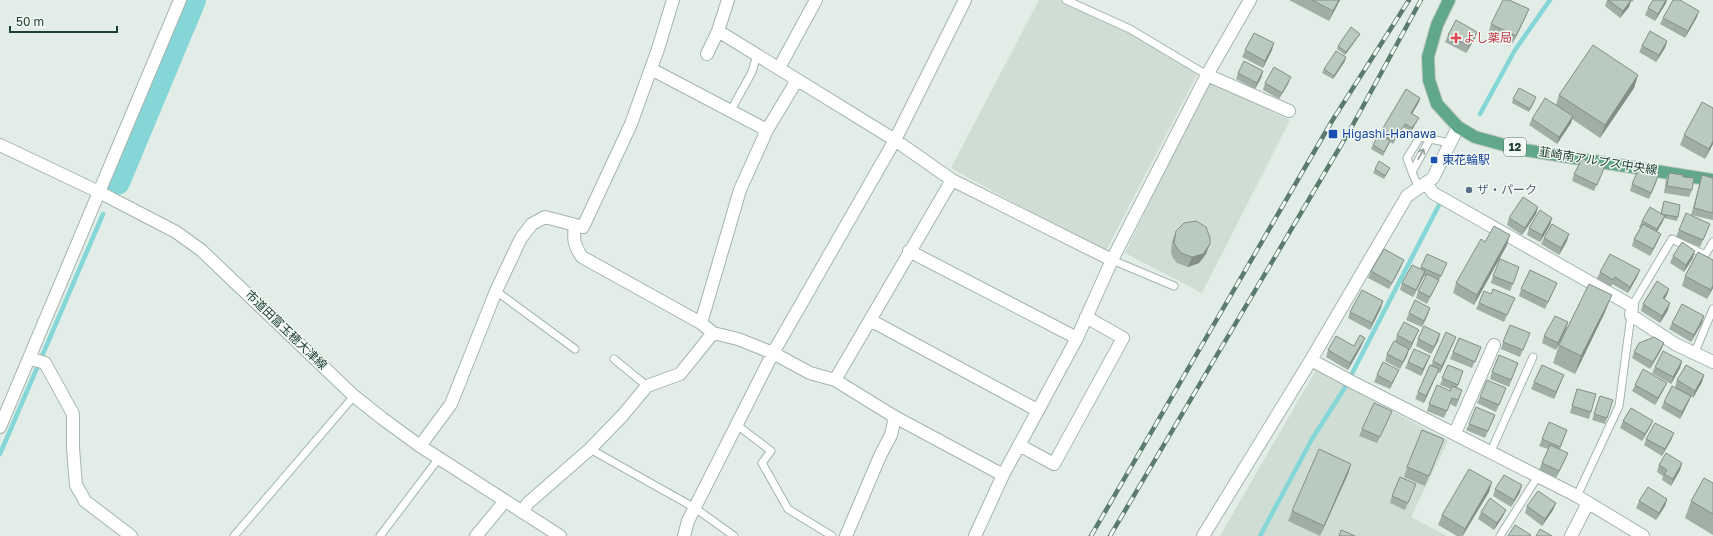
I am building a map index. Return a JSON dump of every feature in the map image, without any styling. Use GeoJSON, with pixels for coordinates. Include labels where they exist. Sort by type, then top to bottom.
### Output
{"type":"FeatureCollection","features":[{"type":"Feature","properties":{"kind":"main road","name":"韮崎南アルプス中央線"},"geometry":{"type":"LineString","coordinates":[[1448,0],[1437,25],[1428,57],[1429,80],[1437,104],[1458,127],[1475,137],[1519,149],[1713,180]]}},
{"type":"Feature","properties":{"kind":"street"},"geometry":{"type":"LineString","coordinates":[[0,427],[30,359],[180,0]]}},
{"type":"Feature","properties":{"kind":"street"},"geometry":{"type":"LineString","coordinates":[[420,446],[451,404],[496,291],[522,238],[532,224],[545,217],[584,227],[631,124],[651,69],[673,0]]}},
{"type":"Feature","properties":{"kind":"street"},"geometry":{"type":"LineString","coordinates":[[707,54],[718,31],[728,0]]}},
{"type":"Feature","properties":{"kind":"street"},"geometry":{"type":"LineString","coordinates":[[779,68],[816,0]]}},
{"type":"Feature","properties":{"kind":"street"},"geometry":{"type":"LineString","coordinates":[[684,536],[695,508],[773,353],[895,140],[965,0]]}},
{"type":"Feature","properties":{"kind":"street"},"geometry":{"type":"LineString","coordinates":[[975,536],[1003,475],[1077,338],[1112,260],[1207,75],[1250,0]]}},
{"type":"Feature","properties":{"kind":"street"},"geometry":{"type":"LineString","coordinates":[[718,31],[895,140],[952,180],[1112,260]]}},
{"type":"Feature","properties":{"kind":"street"},"geometry":{"type":"LineString","coordinates":[[651,69],[767,130]]}},
{"type":"Feature","properties":{"kind":"street"},"geometry":{"type":"LineString","coordinates":[[1207,75],[1289,111]]}},
{"type":"Feature","properties":{"kind":"street"},"geometry":{"type":"LineString","coordinates":[[700,323],[740,190],[767,130],[798,80]]}},
{"type":"Feature","properties":{"kind":"street"},"geometry":{"type":"LineString","coordinates":[[1203,536],[1311,360],[1407,196],[1433,178],[1458,127]]}},
{"type":"Feature","properties":{"kind":"street","name":"市道田富玉穂大津線"},"geometry":{"type":"LineString","coordinates":[[0,145],[99,192],[176,232],[201,250],[354,396],[420,446],[560,536]]}},
{"type":"Feature","properties":{"kind":"street"},"geometry":{"type":"LineString","coordinates":[[835,380],[909,251],[952,180]]}},
{"type":"Feature","properties":{"kind":"street"},"geometry":{"type":"LineString","coordinates":[[1422,186],[1632,310],[1675,344],[1713,362]]}},
{"type":"Feature","properties":{"kind":"street"},"geometry":{"type":"LineString","coordinates":[[575,225],[575,246],[582,257],[700,323],[713,333],[738,339],[773,353],[810,373],[835,380],[895,417],[1003,475]]}},
{"type":"Feature","properties":{"kind":"street"},"geometry":{"type":"LineString","coordinates":[[909,251],[1077,338]]}},
{"type":"Feature","properties":{"kind":"street"},"geometry":{"type":"LineString","coordinates":[[1019,445],[1054,464],[1122,338],[1086,317]]}},
{"type":"Feature","properties":{"kind":"street"},"geometry":{"type":"LineString","coordinates":[[870,320],[1037,410]]}},
{"type":"Feature","properties":{"kind":"street"},"geometry":{"type":"LineString","coordinates":[[522,512],[528,503],[590,448],[623,415],[648,386],[680,374],[713,333]]}},
{"type":"Feature","properties":{"kind":"street"},"geometry":{"type":"LineString","coordinates":[[1455,433],[1494,345]]}},
{"type":"Feature","properties":{"kind":"street"},"geometry":{"type":"LineString","coordinates":[[30,359],[45,363],[73,414],[73,448],[76,485],[85,501],[131,536]]}},
{"type":"Feature","properties":{"kind":"street"},"geometry":{"type":"LineString","coordinates":[[1311,360],[1577,496],[1643,536]]}},
{"type":"Feature","properties":{"kind":"street"},"geometry":{"type":"LineString","coordinates":[[846,536],[880,456],[891,435],[895,417]]}},
{"type":"Feature","properties":{"kind":"street"},"geometry":{"type":"LineString","coordinates":[[476,536],[505,501]]}},
{"type":"Feature","properties":{"kind":"street"},"geometry":{"type":"LineString","coordinates":[[1571,536],[1588,503]]}},
{"type":"Feature","properties":{"kind":"lane"},"geometry":{"type":"LineString","coordinates":[[1066,0],[1130,29],[1207,75]]}},
{"type":"Feature","properties":{"kind":"lane"},"geometry":{"type":"LineString","coordinates":[[731,110],[752,72],[756,55]]}},
{"type":"Feature","properties":{"kind":"lane"},"geometry":{"type":"LineString","coordinates":[[1422,186],[1412,172],[1407,158],[1420,137],[1450,144]]}},
{"type":"Feature","properties":{"kind":"lane"},"geometry":{"type":"LineString","coordinates":[[1412,172],[1430,139]]}},
{"type":"Feature","properties":{"kind":"lane"},"geometry":{"type":"LineString","coordinates":[[1577,496],[1619,406],[1632,310],[1672,239],[1705,255],[1713,242]]}},
{"type":"Feature","properties":{"kind":"lane"},"geometry":{"type":"LineString","coordinates":[[1112,260],[1174,286]]}},
{"type":"Feature","properties":{"kind":"lane"},"geometry":{"type":"LineString","coordinates":[[496,291],[575,349]]}},
{"type":"Feature","properties":{"kind":"lane"},"geometry":{"type":"LineString","coordinates":[[1694,354],[1713,309]]}},
{"type":"Feature","properties":{"kind":"lane"},"geometry":{"type":"LineString","coordinates":[[1491,451],[1532,357]]}},
{"type":"Feature","properties":{"kind":"lane"},"geometry":{"type":"LineString","coordinates":[[614,359],[648,386]]}},
{"type":"Feature","properties":{"kind":"lane"},"geometry":{"type":"LineString","coordinates":[[234,536],[354,396]]}},
{"type":"Feature","properties":{"kind":"lane"},"geometry":{"type":"LineString","coordinates":[[737,425],[771,451],[762,463],[788,509],[832,536]]}},
{"type":"Feature","properties":{"kind":"lane"},"geometry":{"type":"LineString","coordinates":[[590,448],[695,508],[734,536]]}},
{"type":"Feature","properties":{"kind":"lane"},"geometry":{"type":"LineString","coordinates":[[380,536],[439,458]]}},
{"type":"Feature","properties":{"kind":"lane"},"geometry":{"type":"LineString","coordinates":[[1500,536],[1538,476]]}},
{"type":"Feature","properties":{"kind":"shaded area"},"geometry":{"type":"Polygon","coordinates":[[[1039,0],[1066,0],[1130,29],[1199,71],[1105,253],[951,168],[1039,0]]]}},
{"type":"Feature","properties":{"kind":"shaded area"},"geometry":{"type":"Polygon","coordinates":[[[1208,82],[1290,120],[1202,293],[1125,253],[1208,82]]]}},
{"type":"Feature","properties":{"kind":"shaded area"},"geometry":{"type":"Polygon","coordinates":[[[1316,370],[1448,441],[1411,517],[1447,536],[1220,536],[1316,370]]]}},
{"type":"Feature","properties":{"kind":"building"},"geometry":{"type":"Polygon","coordinates":[[[1312,0],[1339,0],[1333,11],[1312,0]]]}},
{"type":"Feature","properties":{"kind":"building"},"geometry":{"type":"Polygon","coordinates":[[[1503,0],[1509,0],[1529,9],[1516,36],[1491,24],[1503,0]]]}},
{"type":"Feature","properties":{"kind":"building"},"geometry":{"type":"Polygon","coordinates":[[[1608,0],[1631,0],[1623,11],[1608,0]]]}},
{"type":"Feature","properties":{"kind":"building"},"geometry":{"type":"Polygon","coordinates":[[[1653,0],[1666,0],[1658,14],[1648,8],[1653,0]]]}},
{"type":"Feature","properties":{"kind":"building"},"geometry":{"type":"Polygon","coordinates":[[[1673,0],[1680,0],[1699,11],[1688,31],[1663,18],[1673,0]]]}},
{"type":"Feature","properties":{"kind":"building"},"geometry":{"type":"Polygon","coordinates":[[[1456,20],[1477,32],[1469,46],[1448,35],[1456,20]]]}},
{"type":"Feature","properties":{"kind":"building"},"geometry":{"type":"Polygon","coordinates":[[[1351,27],[1360,34],[1346,52],[1338,46],[1351,27]]]}},
{"type":"Feature","properties":{"kind":"building"},"geometry":{"type":"Polygon","coordinates":[[[1650,31],[1667,41],[1659,55],[1642,46],[1650,31]]]}},
{"type":"Feature","properties":{"kind":"building"},"geometry":{"type":"Polygon","coordinates":[[[1254,33],[1274,43],[1265,61],[1245,50],[1254,33]]]}},
{"type":"Feature","properties":{"kind":"building"},"geometry":{"type":"Polygon","coordinates":[[[1593,45],[1638,75],[1605,125],[1559,95],[1593,45]]]}},
{"type":"Feature","properties":{"kind":"building"},"geometry":{"type":"Polygon","coordinates":[[[1336,51],[1346,57],[1334,76],[1324,69],[1336,51]]]}},
{"type":"Feature","properties":{"kind":"building"},"geometry":{"type":"Polygon","coordinates":[[[1244,61],[1263,71],[1257,83],[1238,73],[1244,61]]]}},
{"type":"Feature","properties":{"kind":"building"},"geometry":{"type":"Polygon","coordinates":[[[1274,67],[1291,77],[1282,93],[1265,83],[1274,67]]]}},
{"type":"Feature","properties":{"kind":"building"},"geometry":{"type":"Polygon","coordinates":[[[1519,88],[1536,97],[1530,109],[1513,99],[1519,88]]]}},
{"type":"Feature","properties":{"kind":"building"},"geometry":{"type":"Polygon","coordinates":[[[1406,89],[1420,98],[1411,113],[1419,118],[1412,128],[1405,124],[1394,141],[1380,133],[1406,89]]]}},
{"type":"Feature","properties":{"kind":"building"},"geometry":{"type":"Polygon","coordinates":[[[1545,98],[1573,116],[1559,137],[1532,119],[1545,98]]]}},
{"type":"Feature","properties":{"kind":"building"},"geometry":{"type":"Polygon","coordinates":[[[1702,102],[1713,108],[1713,141],[1709,149],[1684,135],[1702,102]]]}},
{"type":"Feature","properties":{"kind":"building"},"geometry":{"type":"Polygon","coordinates":[[[1379,134],[1390,141],[1384,152],[1373,145],[1379,134]]]}},
{"type":"Feature","properties":{"kind":"building"},"geometry":{"type":"Polygon","coordinates":[[[1582,159],[1605,166],[1597,185],[1574,174],[1582,159]]]}},
{"type":"Feature","properties":{"kind":"building"},"geometry":{"type":"Polygon","coordinates":[[[1379,161],[1390,168],[1385,176],[1375,169],[1379,161]]]}},
{"type":"Feature","properties":{"kind":"building"},"geometry":{"type":"Polygon","coordinates":[[[1640,166],[1659,174],[1651,193],[1632,184],[1640,166]]]}},
{"type":"Feature","properties":{"kind":"building"},"geometry":{"type":"Polygon","coordinates":[[[1669,173],[1694,178],[1692,190],[1667,186],[1669,173]]]}},
{"type":"Feature","properties":{"kind":"building"},"geometry":{"type":"Polygon","coordinates":[[[1702,175],[1713,178],[1713,213],[1694,208],[1702,175]]]}},
{"type":"Feature","properties":{"kind":"building"},"geometry":{"type":"Polygon","coordinates":[[[1523,197],[1538,207],[1525,228],[1509,218],[1523,197]]]}},
{"type":"Feature","properties":{"kind":"building"},"geometry":{"type":"Polygon","coordinates":[[[1664,201],[1680,205],[1678,217],[1661,214],[1664,201]]]}},
{"type":"Feature","properties":{"kind":"building"},"geometry":{"type":"Polygon","coordinates":[[[1650,207],[1665,216],[1657,229],[1642,221],[1650,207]]]}},
{"type":"Feature","properties":{"kind":"building"},"geometry":{"type":"Polygon","coordinates":[[[1540,210],[1552,218],[1542,235],[1529,228],[1540,210]]]}},
{"type":"Feature","properties":{"kind":"building"},"geometry":{"type":"Polygon","coordinates":[[[1686,213],[1710,224],[1703,240],[1679,230],[1686,213]]]}},
{"type":"Feature","properties":{"kind":"building"},"geometry":{"type":"Polygon","coordinates":[[[1196,221],[1206,227],[1210,238],[1210,244],[1203,254],[1192,257],[1181,253],[1174,243],[1176,231],[1184,223],[1196,221]]]}},
{"type":"Feature","properties":{"kind":"building"},"geometry":{"type":"Polygon","coordinates":[[[1552,224],[1569,234],[1561,248],[1544,238],[1552,224]]]}},
{"type":"Feature","properties":{"kind":"building"},"geometry":{"type":"Polygon","coordinates":[[[1643,224],[1661,234],[1653,249],[1634,239],[1643,224]]]}},
{"type":"Feature","properties":{"kind":"building"},"geometry":{"type":"Polygon","coordinates":[[[1494,226],[1510,235],[1477,295],[1456,283],[1481,239],[1485,242],[1494,226]]]}},
{"type":"Feature","properties":{"kind":"building"},"geometry":{"type":"Polygon","coordinates":[[[1682,242],[1695,251],[1686,265],[1673,256],[1682,242]]]}},
{"type":"Feature","properties":{"kind":"building"},"geometry":{"type":"Polygon","coordinates":[[[1384,249],[1404,260],[1392,283],[1371,271],[1384,249]]]}},
{"type":"Feature","properties":{"kind":"building"},"geometry":{"type":"Polygon","coordinates":[[[1698,252],[1713,260],[1713,285],[1711,290],[1685,276],[1698,252]]]}},
{"type":"Feature","properties":{"kind":"building"},"geometry":{"type":"Polygon","coordinates":[[[1427,254],[1447,263],[1441,276],[1421,267],[1427,254]]]}},
{"type":"Feature","properties":{"kind":"building"},"geometry":{"type":"Polygon","coordinates":[[[1610,254],[1640,270],[1630,287],[1615,277],[1613,280],[1600,272],[1610,254]]]}},
{"type":"Feature","properties":{"kind":"building"},"geometry":{"type":"Polygon","coordinates":[[[1500,259],[1519,267],[1513,284],[1493,276],[1500,259]]]}},
{"type":"Feature","properties":{"kind":"building"},"geometry":{"type":"Polygon","coordinates":[[[1412,265],[1425,271],[1416,290],[1402,283],[1412,265]]]}},
{"type":"Feature","properties":{"kind":"building"},"geometry":{"type":"Polygon","coordinates":[[[1530,270],[1557,283],[1548,302],[1521,289],[1530,270]]]}},
{"type":"Feature","properties":{"kind":"building"},"geometry":{"type":"Polygon","coordinates":[[[1427,274],[1439,280],[1430,297],[1418,291],[1427,274]]]}},
{"type":"Feature","properties":{"kind":"building"},"geometry":{"type":"Polygon","coordinates":[[[1657,281],[1669,289],[1663,298],[1670,303],[1662,316],[1643,304],[1657,281]]]}},
{"type":"Feature","properties":{"kind":"building"},"geometry":{"type":"Polygon","coordinates":[[[1589,284],[1612,295],[1581,356],[1559,345],[1589,284]]]}},
{"type":"Feature","properties":{"kind":"building"},"geometry":{"type":"Polygon","coordinates":[[[1493,289],[1515,298],[1507,315],[1479,303],[1484,291],[1491,294],[1493,289]]]}},
{"type":"Feature","properties":{"kind":"building"},"geometry":{"type":"Polygon","coordinates":[[[1362,290],[1383,301],[1372,323],[1350,312],[1362,290]]]}},
{"type":"Feature","properties":{"kind":"building"},"geometry":{"type":"Polygon","coordinates":[[[1415,300],[1430,308],[1424,321],[1409,313],[1415,300]]]}},
{"type":"Feature","properties":{"kind":"building"},"geometry":{"type":"Polygon","coordinates":[[[1682,304],[1704,316],[1694,335],[1672,323],[1682,304]]]}},
{"type":"Feature","properties":{"kind":"building"},"geometry":{"type":"Polygon","coordinates":[[[1555,316],[1568,322],[1558,343],[1544,336],[1555,316]]]}},
{"type":"Feature","properties":{"kind":"building"},"geometry":{"type":"Polygon","coordinates":[[[1404,322],[1419,330],[1412,343],[1397,335],[1404,322]]]}},
{"type":"Feature","properties":{"kind":"building"},"geometry":{"type":"Polygon","coordinates":[[[1510,325],[1530,333],[1523,350],[1503,342],[1510,325]]]}},
{"type":"Feature","properties":{"kind":"building"},"geometry":{"type":"Polygon","coordinates":[[[1424,326],[1440,334],[1434,347],[1418,339],[1424,326]]]}},
{"type":"Feature","properties":{"kind":"building"},"geometry":{"type":"Polygon","coordinates":[[[1446,332],[1456,337],[1442,366],[1433,361],[1446,332]]]}},
{"type":"Feature","properties":{"kind":"building"},"geometry":{"type":"Polygon","coordinates":[[[1360,335],[1365,338],[1350,363],[1328,350],[1336,336],[1354,346],[1360,335]]]}},
{"type":"Feature","properties":{"kind":"building"},"geometry":{"type":"Polygon","coordinates":[[[1654,337],[1664,343],[1653,362],[1634,352],[1639,343],[1654,337]]]}},
{"type":"Feature","properties":{"kind":"building"},"geometry":{"type":"Polygon","coordinates":[[[1459,338],[1481,347],[1475,362],[1453,352],[1459,338]]]}},
{"type":"Feature","properties":{"kind":"building"},"geometry":{"type":"Polygon","coordinates":[[[1394,341],[1409,349],[1403,362],[1387,354],[1394,341]]]}},
{"type":"Feature","properties":{"kind":"building"},"geometry":{"type":"Polygon","coordinates":[[[1414,349],[1430,356],[1423,369],[1408,362],[1414,349]]]}},
{"type":"Feature","properties":{"kind":"building"},"geometry":{"type":"Polygon","coordinates":[[[1663,351],[1682,361],[1673,377],[1655,367],[1663,351]]]}},
{"type":"Feature","properties":{"kind":"building"},"geometry":{"type":"Polygon","coordinates":[[[1499,355],[1518,363],[1511,380],[1492,372],[1499,355]]]}},
{"type":"Feature","properties":{"kind":"building"},"geometry":{"type":"Polygon","coordinates":[[[1383,362],[1399,370],[1392,383],[1377,375],[1383,362]]]}},
{"type":"Feature","properties":{"kind":"building"},"geometry":{"type":"Polygon","coordinates":[[[1430,365],[1439,369],[1426,396],[1418,392],[1430,365]]]}},
{"type":"Feature","properties":{"kind":"building"},"geometry":{"type":"Polygon","coordinates":[[[1448,365],[1463,371],[1458,385],[1442,378],[1448,365]]]}},
{"type":"Feature","properties":{"kind":"building"},"geometry":{"type":"Polygon","coordinates":[[[1542,365],[1564,375],[1556,392],[1534,382],[1542,365]]]}},
{"type":"Feature","properties":{"kind":"building"},"geometry":{"type":"Polygon","coordinates":[[[1686,365],[1704,375],[1695,391],[1677,380],[1686,365]]]}},
{"type":"Feature","properties":{"kind":"building"},"geometry":{"type":"Polygon","coordinates":[[[1643,369],[1667,383],[1658,398],[1635,385],[1643,369]]]}},
{"type":"Feature","properties":{"kind":"building"},"geometry":{"type":"Polygon","coordinates":[[[1487,380],[1506,388],[1499,405],[1480,397],[1487,380]]]}},
{"type":"Feature","properties":{"kind":"building"},"geometry":{"type":"Polygon","coordinates":[[[1437,385],[1450,391],[1452,386],[1462,390],[1458,400],[1452,398],[1447,411],[1429,404],[1437,385]]]}},
{"type":"Feature","properties":{"kind":"building"},"geometry":{"type":"Polygon","coordinates":[[[1672,386],[1691,396],[1682,412],[1664,402],[1672,386]]]}},
{"type":"Feature","properties":{"kind":"building"},"geometry":{"type":"Polygon","coordinates":[[[1577,389],[1596,394],[1591,412],[1572,406],[1577,389]]]}},
{"type":"Feature","properties":{"kind":"building"},"geometry":{"type":"Polygon","coordinates":[[[1600,396],[1613,400],[1607,418],[1594,414],[1600,396]]]}},
{"type":"Feature","properties":{"kind":"building"},"geometry":{"type":"Polygon","coordinates":[[[1374,403],[1392,411],[1380,437],[1362,429],[1374,403]]]}},
{"type":"Feature","properties":{"kind":"building"},"geometry":{"type":"Polygon","coordinates":[[[1476,407],[1495,415],[1488,431],[1469,424],[1476,407]]]}},
{"type":"Feature","properties":{"kind":"building"},"geometry":{"type":"Polygon","coordinates":[[[1631,408],[1653,421],[1645,434],[1623,421],[1631,408]]]}},
{"type":"Feature","properties":{"kind":"building"},"geometry":{"type":"Polygon","coordinates":[[[1549,422],[1567,430],[1560,447],[1542,439],[1549,422]]]}},
{"type":"Feature","properties":{"kind":"building"},"geometry":{"type":"Polygon","coordinates":[[[1655,423],[1674,433],[1665,449],[1646,439],[1655,423]]]}},
{"type":"Feature","properties":{"kind":"building"},"geometry":{"type":"Polygon","coordinates":[[[1422,430],[1444,439],[1429,476],[1407,467],[1422,430]]]}},
{"type":"Feature","properties":{"kind":"building"},"geometry":{"type":"Polygon","coordinates":[[[1550,445],[1568,453],[1559,471],[1542,463],[1550,445]]]}},
{"type":"Feature","properties":{"kind":"building"},"geometry":{"type":"Polygon","coordinates":[[[1319,449],[1351,464],[1324,526],[1292,511],[1319,449]]]}},
{"type":"Feature","properties":{"kind":"building"},"geometry":{"type":"Polygon","coordinates":[[[1666,453],[1682,463],[1673,479],[1664,474],[1667,470],[1659,465],[1666,453]]]}},
{"type":"Feature","properties":{"kind":"building"},"geometry":{"type":"Polygon","coordinates":[[[1469,469],[1492,482],[1465,529],[1442,515],[1469,469]]]}},
{"type":"Feature","properties":{"kind":"building"},"geometry":{"type":"Polygon","coordinates":[[[1504,475],[1522,485],[1514,500],[1495,489],[1504,475]]]}},
{"type":"Feature","properties":{"kind":"building"},"geometry":{"type":"Polygon","coordinates":[[[1400,477],[1416,484],[1408,503],[1392,496],[1400,477]]]}},
{"type":"Feature","properties":{"kind":"building"},"geometry":{"type":"Polygon","coordinates":[[[1704,478],[1713,483],[1713,514],[1691,501],[1704,478]]]}},
{"type":"Feature","properties":{"kind":"building"},"geometry":{"type":"Polygon","coordinates":[[[1648,487],[1667,499],[1659,513],[1639,501],[1648,487]]]}},
{"type":"Feature","properties":{"kind":"building"},"geometry":{"type":"Polygon","coordinates":[[[1538,491],[1556,503],[1545,519],[1527,506],[1538,491]]]}},
{"type":"Feature","properties":{"kind":"building"},"geometry":{"type":"Polygon","coordinates":[[[1490,498],[1506,510],[1497,523],[1481,512],[1490,498]]]}},
{"type":"Feature","properties":{"kind":"building"},"geometry":{"type":"Polygon","coordinates":[[[1515,525],[1531,535],[1508,536],[1515,525]]]}},
{"type":"Feature","properties":{"kind":"building"},"geometry":{"type":"Polygon","coordinates":[[[1540,529],[1552,536],[1536,536],[1540,529]]]}},
{"type":"Feature","properties":{"kind":"building"},"geometry":{"type":"Polygon","coordinates":[[[1341,530],[1355,536],[1339,536],[1341,530]]]}},
{"type":"Feature","properties":{"kind":"waterway"},"geometry":{"type":"LineString","coordinates":[[117,182],[193,0]]}},
{"type":"Feature","properties":{"kind":"waterway"},"geometry":{"type":"LineString","coordinates":[[1480,114],[1515,50],[1550,0]]}},
{"type":"Feature","properties":{"kind":"waterway"},"geometry":{"type":"LineString","coordinates":[[1260,536],[1312,439],[1344,389],[1439,205]]}},
{"type":"Feature","properties":{"kind":"waterway"},"geometry":{"type":"LineString","coordinates":[[0,454],[103,214]]}},
{"type":"Feature","properties":{"kind":"railway"},"geometry":{"type":"LineString","coordinates":[[1091,536],[1332,121],[1409,0]]}},
{"type":"Feature","properties":{"kind":"railway"},"geometry":{"type":"LineString","coordinates":[[1110,536],[1350,130],[1421,0]]}},
{"type":"Feature","properties":{"kind":"place","name":"よし薬局"},"geometry":{"type":"Point","coordinates":[1456,38]}},
{"type":"Feature","properties":{"kind":"place","name":"Higashi-Hanawa"},"geometry":{"type":"Point","coordinates":[1333,134]}},
{"type":"Feature","properties":{"kind":"place","name":"東花輪駅"},"geometry":{"type":"Point","coordinates":[1434,160]}},
{"type":"Feature","properties":{"kind":"place","name":"ザ・パーク"},"geometry":{"type":"Point","coordinates":[1469,190]}}]}
